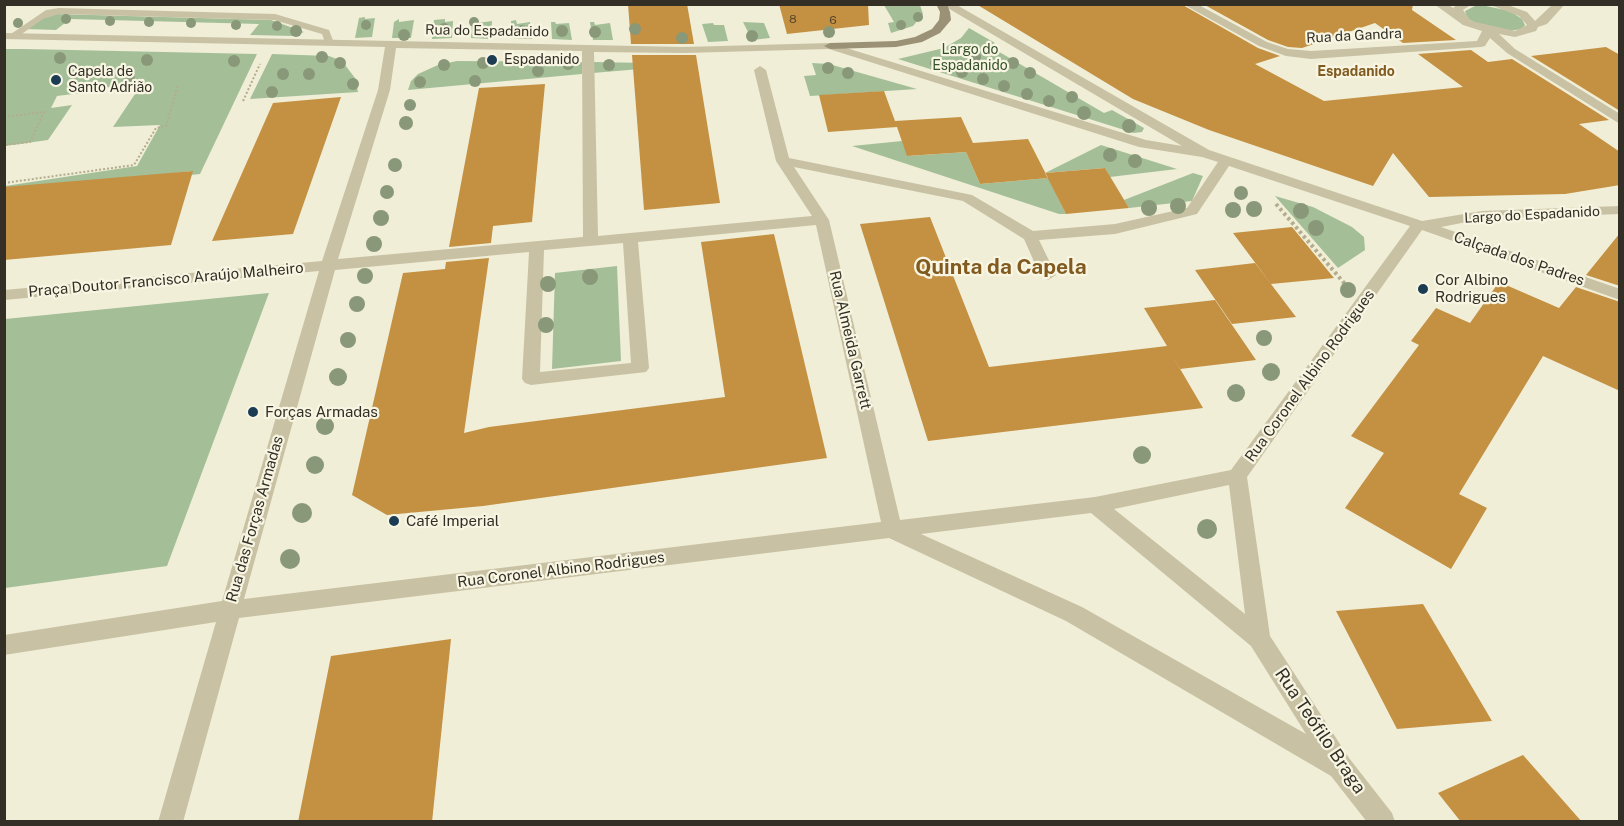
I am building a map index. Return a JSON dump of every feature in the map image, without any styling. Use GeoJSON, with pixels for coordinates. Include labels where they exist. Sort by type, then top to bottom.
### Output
{"type":"FeatureCollection","features":[{"type":"Feature","properties":{"kind":"street","name":"Rua do Espadanido"},"geometry":{"type":"LineString","coordinates":[[9,36],[684,50],[896,44],[918,39],[936,31],[945,20],[945,12],[941,4]]}},
{"type":"Feature","properties":{"kind":"street","name":"Largo do Espadanido"},"geometry":{"type":"LineString","coordinates":[[946,4],[1204,153],[1418,225],[1482,215],[1620,210]]}},
{"type":"Feature","properties":{"kind":"street","name":"Rua da Gandra"},"geometry":{"type":"LineString","coordinates":[[1188,4],[1263,45],[1286,52],[1311,55],[1481,44],[1488,31]]}},
{"type":"Feature","properties":{"kind":"street"},"geometry":{"type":"LineString","coordinates":[[1439,4],[1488,31],[1511,51],[1620,120]]}},
{"type":"Feature","properties":{"kind":"street"},"geometry":{"type":"LineString","coordinates":[[1461,18],[1458,9],[1467,4]]}},
{"type":"Feature","properties":{"kind":"street"},"geometry":{"type":"LineString","coordinates":[[1497,5],[1525,4]]}},
{"type":"Feature","properties":{"kind":"street"},"geometry":{"type":"LineString","coordinates":[[1488,31],[1515,34],[1529,29],[1543,22],[1560,4]]}},
{"type":"Feature","properties":{"kind":"street"},"geometry":{"type":"LineString","coordinates":[[1497,5],[1523,14],[1529,29],[1524,47],[1538,67]]}},
{"type":"Feature","properties":{"kind":"street","name":"Rua das Forças Armadas"},"geometry":{"type":"LineString","coordinates":[[170,822],[328,266],[384,90],[391,45]]}},
{"type":"Feature","properties":{"kind":"street","name":"Largo do Espadanido"},"geometry":{"type":"LineString","coordinates":[[830,46],[1144,144],[1204,153]]}},
{"type":"Feature","properties":{"kind":"street"},"geometry":{"type":"LineString","coordinates":[[588,48],[591,242]]}},
{"type":"Feature","properties":{"kind":"street","name":"Rua Almeida Garrett"},"geometry":{"type":"LineString","coordinates":[[760,70],[783,160],[822,220],[893,531]]}},
{"type":"Feature","properties":{"kind":"street"},"geometry":{"type":"LineString","coordinates":[[783,160],[967,198],[1030,236],[1048,275]]}},
{"type":"Feature","properties":{"kind":"street"},"geometry":{"type":"LineString","coordinates":[[1030,236],[1115,229],[1192,211],[1226,161]]}},
{"type":"Feature","properties":{"kind":"street","name":"Praça Doutor Francisco Araújo Malheiro"},"geometry":{"type":"LineString","coordinates":[[4,295],[822,220]]}},
{"type":"Feature","properties":{"kind":"street","name":"Calçada dos Padres"},"geometry":{"type":"LineString","coordinates":[[1418,225],[1502,252],[1620,295]]}},
{"type":"Feature","properties":{"kind":"street","name":"Rua Coronel Albino Rodrigues"},"geometry":{"type":"LineString","coordinates":[[230,610],[1095,505],[1237,477],[1418,225]]}},
{"type":"Feature","properties":{"kind":"street"},"geometry":{"type":"LineString","coordinates":[[537,247],[531,379],[640,368],[630,238]]}},
{"type":"Feature","properties":{"kind":"street","name":"Rua Teófilo Braga"},"geometry":{"type":"LineString","coordinates":[[1237,477],[1259,639]]}},
{"type":"Feature","properties":{"kind":"street","name":"Rua Teófilo Braga"},"geometry":{"type":"LineString","coordinates":[[1095,505],[1259,639],[1340,767],[1383,822]]}},
{"type":"Feature","properties":{"kind":"street"},"geometry":{"type":"LineString","coordinates":[[893,531],[1074,614],[1340,767]]}},
{"type":"Feature","properties":{"kind":"street"},"geometry":{"type":"LineString","coordinates":[[4,645],[230,610]]}},
{"type":"Feature","properties":{"kind":"lane"},"geometry":{"type":"LineString","coordinates":[[9,36],[40,16],[59,11],[275,17],[326,32],[329,43]]}},
{"type":"Feature","properties":{"kind":"path"},"geometry":{"type":"LineString","coordinates":[[243,101],[260,62]]}},
{"type":"Feature","properties":{"kind":"path"},"geometry":{"type":"LineString","coordinates":[[4,183],[134,165],[156,128],[166,126],[178,85]]}},
{"type":"Feature","properties":{"kind":"path"},"geometry":{"type":"LineString","coordinates":[[4,117],[44,112],[30,142],[4,145]]}},
{"type":"Feature","properties":{"kind":"path"},"geometry":{"type":"LineString","coordinates":[[1273,200],[1345,284]]}},
{"type":"Feature","properties":{"kind":"green space"},"geometry":{"type":"Polygon","coordinates":[[[884,5],[920,5],[923,14],[913,26],[891,33],[888,23],[894,22],[884,5]]]}},
{"type":"Feature","properties":{"kind":"green space"},"geometry":{"type":"Polygon","coordinates":[[[1475,6],[1510,11],[1522,19],[1525,25],[1522,29],[1509,31],[1475,23],[1467,18],[1465,11],[1475,6]]]}},
{"type":"Feature","properties":{"kind":"green space"},"geometry":{"type":"Polygon","coordinates":[[[56,14],[271,20],[304,32],[293,36],[250,35],[259,24],[70,19],[56,30],[26,29],[43,17],[56,14]]]}},
{"type":"Feature","properties":{"kind":"green space"},"geometry":{"type":"Polygon","coordinates":[[[365,17],[365,19],[375,18],[372,37],[355,38],[359,18],[365,17]]]}},
{"type":"Feature","properties":{"kind":"green space"},"geometry":{"type":"Polygon","coordinates":[[[399,19],[399,22],[414,20],[411,38],[392,38],[394,22],[399,19]]]}},
{"type":"Feature","properties":{"kind":"green space"},"geometry":{"type":"Polygon","coordinates":[[[445,19],[445,22],[453,21],[452,38],[432,39],[434,20],[445,19]]]}},
{"type":"Feature","properties":{"kind":"green space"},"geometry":{"type":"Polygon","coordinates":[[[472,20],[477,20],[477,23],[492,21],[491,39],[471,38],[472,20]]]}},
{"type":"Feature","properties":{"kind":"green space"},"geometry":{"type":"Polygon","coordinates":[[[516,20],[517,24],[530,22],[532,39],[512,38],[511,21],[516,20]]]}},
{"type":"Feature","properties":{"kind":"green space"},"geometry":{"type":"Polygon","coordinates":[[[551,22],[569,23],[572,40],[552,39],[551,22]]]}},
{"type":"Feature","properties":{"kind":"green space"},"geometry":{"type":"Polygon","coordinates":[[[590,22],[594,22],[595,25],[610,23],[613,40],[593,40],[590,22]]]}},
{"type":"Feature","properties":{"kind":"green space"},"geometry":{"type":"Polygon","coordinates":[[[743,22],[764,23],[770,38],[752,40],[743,22]]]}},
{"type":"Feature","properties":{"kind":"green space"},"geometry":{"type":"Polygon","coordinates":[[[702,24],[724,25],[728,41],[708,42],[702,24]]]}},
{"type":"Feature","properties":{"kind":"green space","name":"Largo do Espadanido"},"geometry":{"type":"Polygon","coordinates":[[[969,28],[995,43],[989,46],[1104,113],[1112,110],[1144,128],[1142,132],[1134,133],[898,59],[944,48],[961,38],[969,28]]]}},
{"type":"Feature","properties":{"kind":"green space"},"geometry":{"type":"Polygon","coordinates":[[[4,49],[257,54],[200,174],[191,175],[192,171],[5,192],[5,186],[137,166],[160,125],[113,127],[141,85],[84,89],[81,93],[57,96],[51,108],[72,105],[48,140],[5,146],[4,49]]]}},
{"type":"Feature","properties":{"kind":"green space"},"geometry":{"type":"Polygon","coordinates":[[[272,54],[329,56],[342,61],[355,78],[358,92],[250,99],[272,54]]]}},
{"type":"Feature","properties":{"kind":"green space"},"geometry":{"type":"Polygon","coordinates":[[[457,61],[582,62],[582,74],[408,90],[411,81],[418,74],[438,65],[457,61]]]}},
{"type":"Feature","properties":{"kind":"green space"},"geometry":{"type":"Polygon","coordinates":[[[594,62],[699,64],[593,73],[594,62]]]}},
{"type":"Feature","properties":{"kind":"green space"},"geometry":{"type":"Polygon","coordinates":[[[812,63],[829,64],[917,89],[810,96],[804,76],[816,75],[812,63]]]}},
{"type":"Feature","properties":{"kind":"green space"},"geometry":{"type":"Polygon","coordinates":[[[902,141],[908,156],[966,152],[980,184],[1048,178],[1066,214],[1059,214],[852,146],[902,141]]]}},
{"type":"Feature","properties":{"kind":"green space"},"geometry":{"type":"Polygon","coordinates":[[[1101,145],[1177,169],[1110,177],[1105,168],[1045,173],[1101,145]]]}},
{"type":"Feature","properties":{"kind":"green space"},"geometry":{"type":"Polygon","coordinates":[[[1193,173],[1203,176],[1192,201],[1129,208],[1124,200],[1193,173]]]}},
{"type":"Feature","properties":{"kind":"green space"},"geometry":{"type":"Polygon","coordinates":[[[1275,196],[1313,207],[1352,227],[1364,237],[1365,250],[1338,268],[1275,196]]]}},
{"type":"Feature","properties":{"kind":"green space"},"geometry":{"type":"Polygon","coordinates":[[[617,266],[621,361],[552,369],[555,273],[617,266]]]}},
{"type":"Feature","properties":{"kind":"green space"},"geometry":{"type":"Polygon","coordinates":[[[269,293],[167,566],[5,588],[5,319],[269,293]]]}},
{"type":"Feature","properties":{"kind":"building"},"geometry":{"type":"Polygon","coordinates":[[[628,4],[687,4],[694,44],[631,44],[628,4]]]}},
{"type":"Feature","properties":{"kind":"building"},"geometry":{"type":"Polygon","coordinates":[[[779,4],[868,4],[869,25],[787,34],[779,4]]]}},
{"type":"Feature","properties":{"kind":"building"},"geometry":{"type":"Polygon","coordinates":[[[976,4],[1181,4],[1258,48],[1280,56],[1255,64],[1324,101],[1463,87],[1418,54],[1471,50],[1488,62],[1512,59],[1609,120],[1579,124],[1620,152],[1620,185],[1565,194],[1429,197],[1393,153],[1373,186],[1209,130],[1133,99],[976,4]]]}},
{"type":"Feature","properties":{"kind":"building"},"geometry":{"type":"Polygon","coordinates":[[[1203,4],[1413,4],[1412,10],[1456,40],[1403,43],[1375,23],[1302,48],[1288,47],[1268,40],[1203,4]]]}},
{"type":"Feature","properties":{"kind":"building"},"geometry":{"type":"Polygon","coordinates":[[[1606,47],[1620,55],[1620,111],[1531,56],[1606,47]]]}},
{"type":"Feature","properties":{"kind":"building"},"geometry":{"type":"Polygon","coordinates":[[[632,55],[696,55],[720,203],[644,210],[632,55]]]}},
{"type":"Feature","properties":{"kind":"building"},"geometry":{"type":"Polygon","coordinates":[[[545,84],[532,222],[493,226],[491,243],[449,247],[479,88],[545,84]]]}},
{"type":"Feature","properties":{"kind":"building"},"geometry":{"type":"Polygon","coordinates":[[[884,91],[895,121],[961,117],[973,143],[1028,139],[1048,178],[980,184],[966,152],[907,156],[897,127],[828,132],[819,95],[884,91]]]}},
{"type":"Feature","properties":{"kind":"building"},"geometry":{"type":"Polygon","coordinates":[[[341,97],[293,234],[212,241],[273,103],[341,97]]]}},
{"type":"Feature","properties":{"kind":"building"},"geometry":{"type":"Polygon","coordinates":[[[1105,168],[1129,208],[1066,214],[1045,173],[1105,168]]]}},
{"type":"Feature","properties":{"kind":"building"},"geometry":{"type":"Polygon","coordinates":[[[193,171],[171,245],[4,260],[4,187],[193,171]]]}},
{"type":"Feature","properties":{"kind":"building"},"geometry":{"type":"Polygon","coordinates":[[[930,217],[989,367],[1167,346],[1144,308],[1215,300],[1256,360],[1180,369],[1203,408],[928,441],[860,224],[930,217]]]}},
{"type":"Feature","properties":{"kind":"building"},"geometry":{"type":"Polygon","coordinates":[[[1292,227],[1334,278],[1271,284],[1233,233],[1292,227]]]}},
{"type":"Feature","properties":{"kind":"building"},"geometry":{"type":"Polygon","coordinates":[[[1620,233],[1620,286],[1586,275],[1620,233]]]}},
{"type":"Feature","properties":{"kind":"building"},"geometry":{"type":"Polygon","coordinates":[[[774,234],[827,458],[483,506],[387,515],[352,495],[403,273],[445,269],[446,262],[489,258],[464,433],[489,427],[725,397],[701,242],[774,234]]]}},
{"type":"Feature","properties":{"kind":"building"},"geometry":{"type":"Polygon","coordinates":[[[1255,263],[1296,317],[1232,324],[1195,270],[1255,263]]]}},
{"type":"Feature","properties":{"kind":"building"},"geometry":{"type":"Polygon","coordinates":[[[1499,282],[1559,308],[1576,287],[1620,302],[1620,391],[1543,356],[1459,494],[1487,508],[1451,569],[1345,508],[1384,453],[1351,436],[1419,345],[1411,341],[1436,308],[1470,323],[1499,282]]]}},
{"type":"Feature","properties":{"kind":"building"},"geometry":{"type":"Polygon","coordinates":[[[1423,604],[1492,721],[1397,729],[1336,611],[1423,604]]]}},
{"type":"Feature","properties":{"kind":"building"},"geometry":{"type":"Polygon","coordinates":[[[451,639],[432,822],[298,822],[331,656],[451,639]]]}},
{"type":"Feature","properties":{"kind":"building"},"geometry":{"type":"Polygon","coordinates":[[[1523,755],[1582,822],[1461,822],[1438,793],[1523,755]]]}},
{"type":"Feature","properties":{"kind":"place","name":"Espadanido"},"geometry":{"type":"Point","coordinates":[492,60]}},
{"type":"Feature","properties":{"kind":"place","name":"Capela de Santo Adrião"},"geometry":{"type":"Point","coordinates":[56,80]}},
{"type":"Feature","properties":{"kind":"place","name":"Cor Albino Rodrigues"},"geometry":{"type":"Point","coordinates":[1423,289]}},
{"type":"Feature","properties":{"kind":"place","name":"Forças Armadas"},"geometry":{"type":"Point","coordinates":[253,412]}},
{"type":"Feature","properties":{"kind":"place","name":"Café Imperial"},"geometry":{"type":"Point","coordinates":[394,521]}},
{"type":"Feature","properties":{"kind":"district","name":"Espadanido"},"geometry":{"type":"Point","coordinates":[1356,72]}},
{"type":"Feature","properties":{"kind":"district","name":"Quinta da Capela"},"geometry":{"type":"Point","coordinates":[1001,268]}}]}
